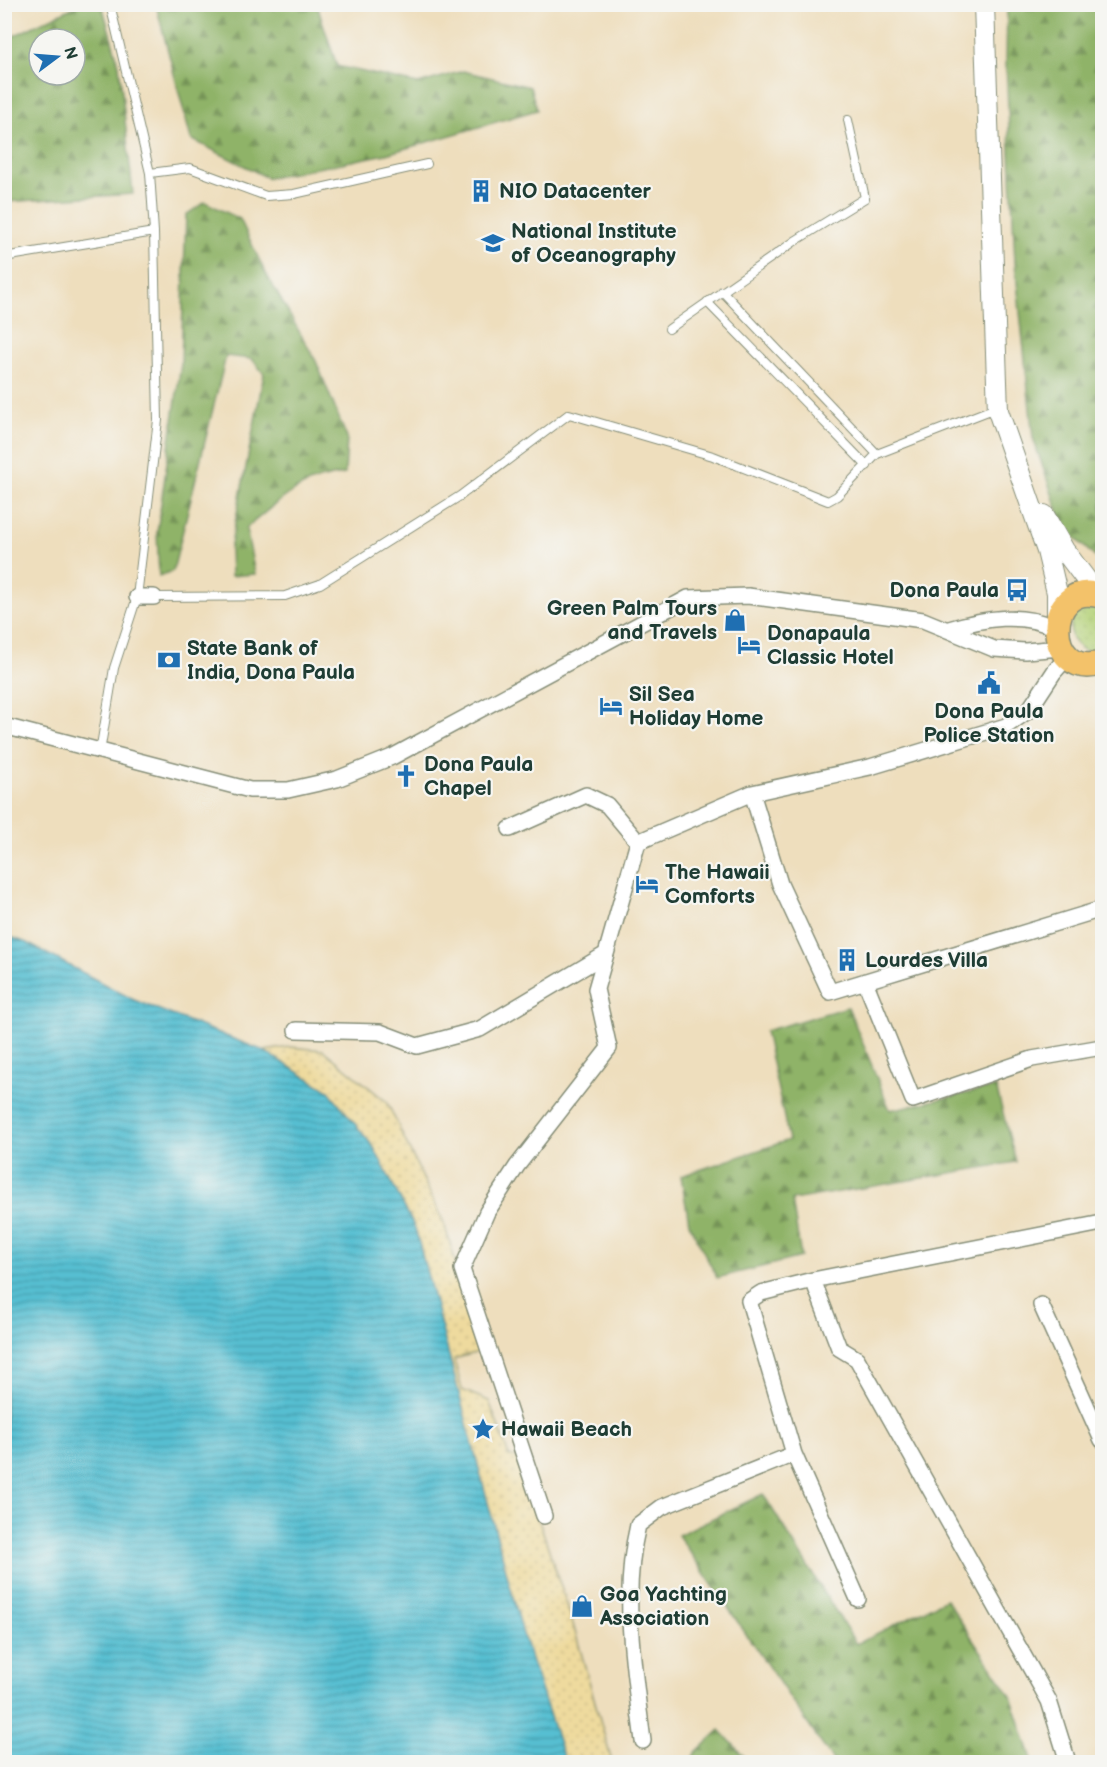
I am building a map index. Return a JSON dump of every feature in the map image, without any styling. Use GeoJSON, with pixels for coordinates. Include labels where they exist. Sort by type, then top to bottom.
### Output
{"type":"FeatureCollection","features":[{"type":"Feature","properties":{"kind":"main road"},"geometry":{"type":"LineString","coordinates":[[1100,595],[1076,597],[1061,611],[1060,638],[1077,662],[1089,665],[1102,663]]}},
{"type":"Feature","properties":{"kind":"street"},"geometry":{"type":"LineString","coordinates":[[638,842],[752,793],[870,767],[1006,726],[1029,710],[1054,672],[1060,638],[1057,593],[1047,551],[998,411],[984,4]]}},
{"type":"Feature","properties":{"kind":"street"},"geometry":{"type":"LineString","coordinates":[[998,411],[1046,518],[1064,550],[1100,595]]}},
{"type":"Feature","properties":{"kind":"street"},"geometry":{"type":"LineString","coordinates":[[4,726],[250,790],[288,790],[337,779],[392,757],[688,598],[748,596],[923,620],[950,629],[994,649],[1025,651],[1060,638]]}},
{"type":"Feature","properties":{"kind":"street"},"geometry":{"type":"LineString","coordinates":[[137,597],[154,597]]}},
{"type":"Feature","properties":{"kind":"street"},"geometry":{"type":"LineString","coordinates":[[950,629],[980,619],[1005,618],[1039,621],[1060,638]]}},
{"type":"Feature","properties":{"kind":"street"},"geometry":{"type":"LineString","coordinates":[[752,793],[780,884],[830,992],[1102,909]]}},
{"type":"Feature","properties":{"kind":"street"},"geometry":{"type":"LineString","coordinates":[[510,829],[586,795],[607,805],[638,842]]}},
{"type":"Feature","properties":{"kind":"street"},"geometry":{"type":"LineString","coordinates":[[544,1516],[462,1269],[487,1212],[517,1166],[609,1048],[596,989],[638,842]]}},
{"type":"Feature","properties":{"kind":"street"},"geometry":{"type":"LineString","coordinates":[[296,1030],[380,1032],[417,1046],[480,1029],[606,954]]}},
{"type":"Feature","properties":{"kind":"street"},"geometry":{"type":"LineString","coordinates":[[865,981],[913,1100],[1032,1059],[1102,1047]]}},
{"type":"Feature","properties":{"kind":"street"},"geometry":{"type":"LineString","coordinates":[[858,1599],[794,1454],[749,1301],[761,1293],[813,1280],[1102,1223]]}},
{"type":"Feature","properties":{"kind":"street"},"geometry":{"type":"LineString","coordinates":[[813,1280],[839,1348],[857,1359],[1049,1701],[1068,1762]]}},
{"type":"Feature","properties":{"kind":"street"},"geometry":{"type":"LineString","coordinates":[[1041,1305],[1098,1415],[1102,1440]]}},
{"type":"Feature","properties":{"kind":"street"},"geometry":{"type":"LineString","coordinates":[[643,1741],[632,1653],[630,1576],[638,1525],[662,1507],[794,1454]]}},
{"type":"Feature","properties":{"kind":"lane"},"geometry":{"type":"LineString","coordinates":[[100,752],[114,668],[137,597],[158,420],[154,232],[150,173],[110,4]]}},
{"type":"Feature","properties":{"kind":"lane"},"geometry":{"type":"LineString","coordinates":[[669,329],[722,291],[865,198],[848,120]]}},
{"type":"Feature","properties":{"kind":"lane"},"geometry":{"type":"LineString","coordinates":[[150,173],[190,168],[266,196],[294,194],[427,164]]}},
{"type":"Feature","properties":{"kind":"lane"},"geometry":{"type":"LineString","coordinates":[[4,257],[154,232]]}},
{"type":"Feature","properties":{"kind":"lane"},"geometry":{"type":"LineString","coordinates":[[722,291],[877,454]]}},
{"type":"Feature","properties":{"kind":"lane"},"geometry":{"type":"LineString","coordinates":[[707,302],[867,466]]}},
{"type":"Feature","properties":{"kind":"lane"},"geometry":{"type":"LineString","coordinates":[[154,597],[285,597],[320,584],[460,496],[569,414],[713,456],[828,501],[837,496],[877,454],[988,411],[998,411]]}},
{"type":"Feature","properties":{"kind":"green space"},"geometry":{"type":"Polygon","coordinates":[[[80,4],[102,5],[119,65],[133,194],[5,202],[5,40],[27,29],[27,87],[87,87],[87,27],[32,27],[80,4]]]}},
{"type":"Feature","properties":{"kind":"green space"},"geometry":{"type":"Polygon","coordinates":[[[156,5],[317,5],[337,66],[418,84],[463,71],[530,87],[537,110],[386,154],[268,178],[191,139],[156,5]]]}},
{"type":"Feature","properties":{"kind":"green space"},"geometry":{"type":"Polygon","coordinates":[[[1007,5],[1099,5],[1097,57],[1102,87],[1102,544],[1095,557],[1063,526],[1033,438],[1015,263],[1006,64],[1007,5]]]}},
{"type":"Feature","properties":{"kind":"green space"},"geometry":{"type":"Polygon","coordinates":[[[205,202],[240,219],[264,270],[316,361],[347,438],[345,474],[315,481],[291,492],[246,528],[255,574],[231,576],[230,549],[264,374],[252,359],[226,356],[173,571],[159,576],[157,532],[181,364],[186,215],[205,202]]]}},
{"type":"Feature","properties":{"kind":"green space"},"geometry":{"type":"Polygon","coordinates":[[[1095,605],[1102,608],[1102,650],[1093,652],[1075,643],[1072,639],[1071,626],[1078,612],[1095,605]]]}},
{"type":"Feature","properties":{"kind":"green space"},"geometry":{"type":"Polygon","coordinates":[[[848,1007],[890,1110],[996,1087],[1016,1162],[792,1200],[801,1257],[717,1278],[689,1223],[681,1176],[789,1140],[765,1031],[848,1007]]]}},
{"type":"Feature","properties":{"kind":"green space"},"geometry":{"type":"Polygon","coordinates":[[[763,1494],[856,1644],[946,1599],[1011,1696],[1033,1762],[834,1762],[678,1535],[763,1494]]]}},
{"type":"Feature","properties":{"kind":"green space"},"geometry":{"type":"Polygon","coordinates":[[[720,1730],[749,1762],[691,1762],[695,1753],[720,1730]]]}},
{"type":"Feature","properties":{"kind":"sand","name":"Hawaii Beach"},"geometry":{"type":"Polygon","coordinates":[[[290,1047],[323,1050],[387,1102],[444,1223],[482,1351],[454,1359],[462,1390],[489,1401],[509,1456],[519,1459],[571,1617],[612,1762],[565,1762],[524,1638],[415,1228],[374,1148],[329,1091],[264,1051],[290,1047]]]}},
{"type":"Feature","properties":{"kind":"water"},"geometry":{"type":"Polygon","coordinates":[[[5,935],[27,943],[134,1000],[264,1051],[329,1091],[374,1148],[415,1228],[524,1638],[565,1762],[5,1762],[5,935]]]}},
{"type":"Feature","properties":{"kind":"place","name":"NIO Datacenter"},"geometry":{"type":"Point","coordinates":[481,191]}},
{"type":"Feature","properties":{"kind":"place","name":"National Institute of Oceanography"},"geometry":{"type":"Point","coordinates":[493,243]}},
{"type":"Feature","properties":{"kind":"place","name":"Dona Paula"},"geometry":{"type":"Point","coordinates":[1017,590]}},
{"type":"Feature","properties":{"kind":"place","name":"Green Palm Tours and Travels"},"geometry":{"type":"Point","coordinates":[735,620]}},
{"type":"Feature","properties":{"kind":"place","name":"Donapaula Classic Hotel"},"geometry":{"type":"Point","coordinates":[749,645]}},
{"type":"Feature","properties":{"kind":"place","name":"State Bank of India, Dona Paula"},"geometry":{"type":"Point","coordinates":[169,660]}},
{"type":"Feature","properties":{"kind":"place","name":"Dona Paula Police Station"},"geometry":{"type":"Point","coordinates":[989,683]}},
{"type":"Feature","properties":{"kind":"place","name":"Sil Sea Holiday Home"},"geometry":{"type":"Point","coordinates":[611,706]}},
{"type":"Feature","properties":{"kind":"place","name":"Dona Paula Chapel"},"geometry":{"type":"Point","coordinates":[406,776]}},
{"type":"Feature","properties":{"kind":"place","name":"The Hawaii Comforts"},"geometry":{"type":"Point","coordinates":[647,884]}},
{"type":"Feature","properties":{"kind":"place","name":"Lourdes Villa"},"geometry":{"type":"Point","coordinates":[847,960]}},
{"type":"Feature","properties":{"kind":"place","name":"Hawaii Beach"},"geometry":{"type":"Point","coordinates":[483,1429]}},
{"type":"Feature","properties":{"kind":"place","name":"Goa Yachting Association"},"geometry":{"type":"Point","coordinates":[582,1606]}}]}
